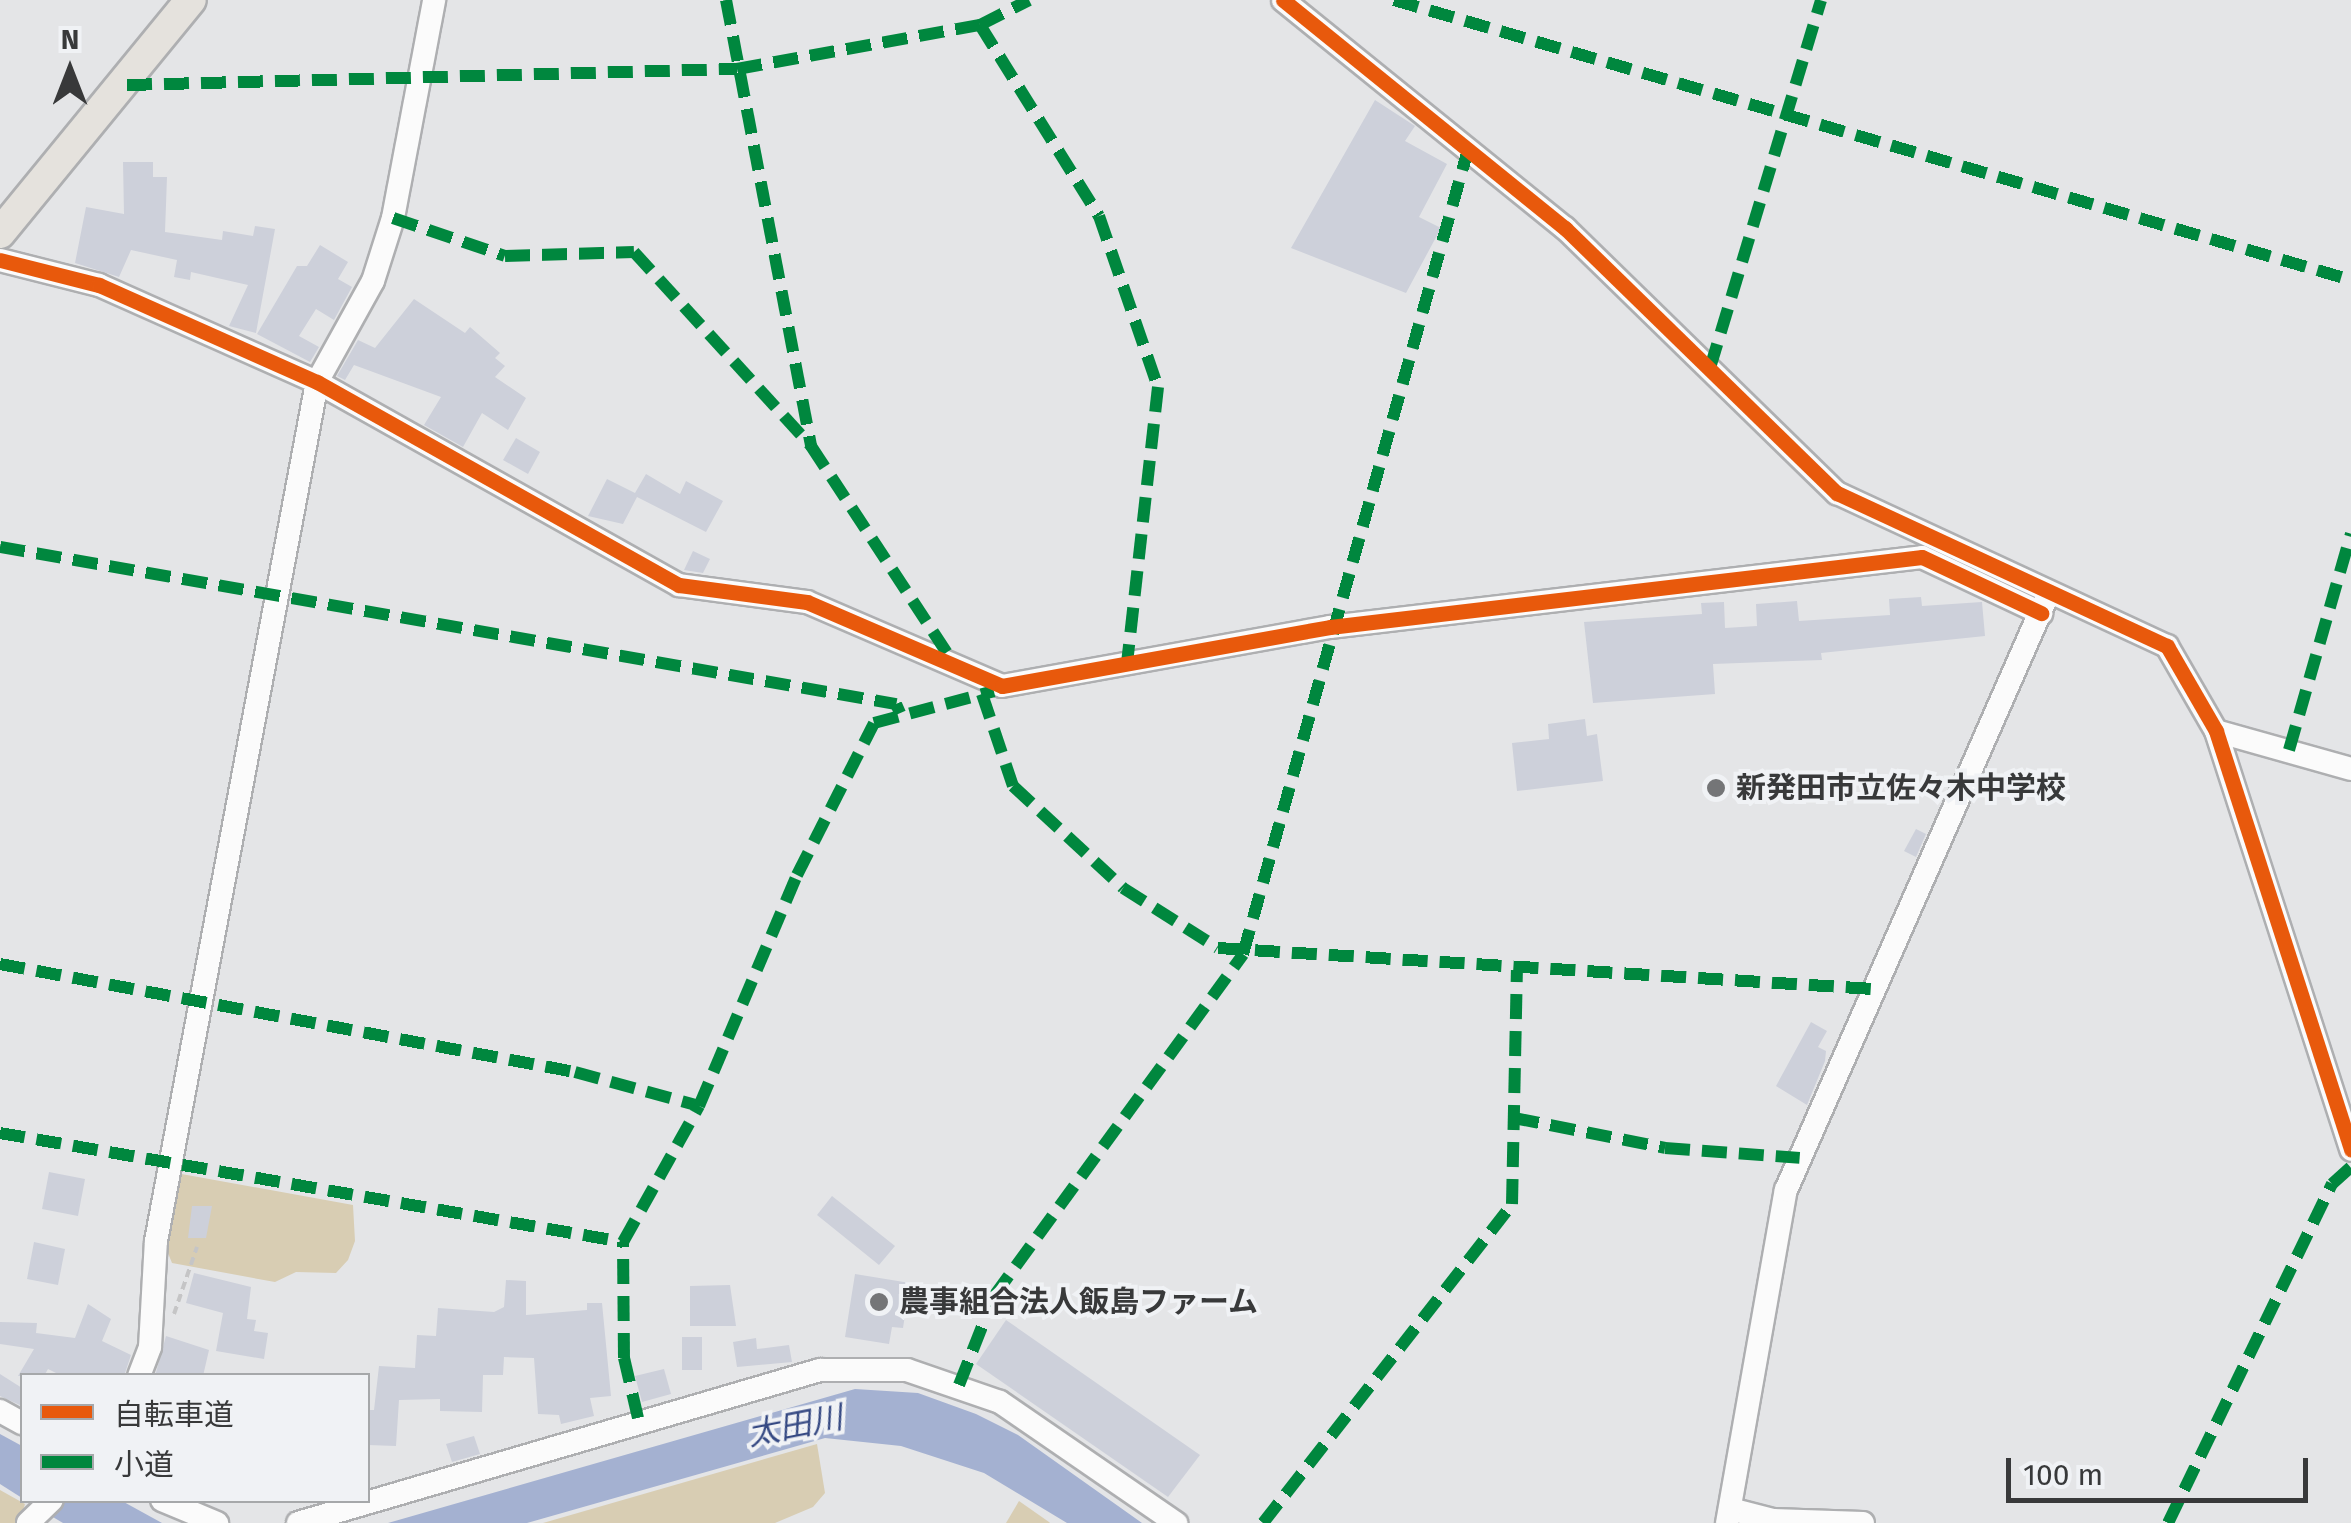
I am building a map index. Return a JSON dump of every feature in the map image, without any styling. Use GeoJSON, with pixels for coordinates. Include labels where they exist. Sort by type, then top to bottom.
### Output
{"type":"FeatureCollection","features":[{"type":"Feature","properties":{"kind":"main road"},"geometry":{"type":"LineString","coordinates":[[0,232],[190,0]]}},
{"type":"Feature","properties":{"kind":"street"},"geometry":{"type":"LineString","coordinates":[[140,1373],[150,1347],[156,1240],[317,382],[373,281],[388,234],[434,0]]}},
{"type":"Feature","properties":{"kind":"street"},"geometry":{"type":"LineString","coordinates":[[1283,0],[1566,228],[1837,493],[2049,587],[2167,646],[2216,731],[2351,1150]]}},
{"type":"Feature","properties":{"kind":"street"},"geometry":{"type":"LineString","coordinates":[[0,260],[99,284],[317,382],[679,584],[806,602],[1002,686],[1330,627],[1922,557],[2041,613]]}},
{"type":"Feature","properties":{"kind":"street"},"geometry":{"type":"LineString","coordinates":[[1863,1523],[1729,1516],[1786,1190],[2041,613],[2049,587]]}},
{"type":"Feature","properties":{"kind":"street"},"geometry":{"type":"LineString","coordinates":[[2216,731],[2351,769]]}},
{"type":"Feature","properties":{"kind":"street"},"geometry":{"type":"LineString","coordinates":[[370,1502],[802,1374],[907,1370],[1028,1418],[1176,1523]]}},
{"type":"Feature","properties":{"kind":"street"},"geometry":{"type":"LineString","coordinates":[[169,1503],[217,1523]]}},
{"type":"Feature","properties":{"kind":"street"},"geometry":{"type":"LineString","coordinates":[[298,1523],[366,1503]]}},
{"type":"Feature","properties":{"kind":"path"},"geometry":{"type":"LineString","coordinates":[[149,1321],[170,1326],[198,1247]]}},
{"type":"Feature","properties":{"kind":"shaded area"},"geometry":{"type":"Polygon","coordinates":[[[176,1173],[353,1205],[355,1241],[348,1260],[336,1273],[296,1272],[275,1282],[172,1263],[164,1243],[176,1173]]]}},
{"type":"Feature","properties":{"kind":"shaded area"},"geometry":{"type":"Polygon","coordinates":[[[817,1444],[825,1493],[813,1507],[775,1523],[543,1523],[817,1444]]]}},
{"type":"Feature","properties":{"kind":"shaded area"},"geometry":{"type":"Polygon","coordinates":[[[0,1490],[25,1504],[19,1523],[0,1523],[0,1490]]]}},
{"type":"Feature","properties":{"kind":"shaded area"},"geometry":{"type":"Polygon","coordinates":[[[1019,1501],[1049,1522],[1050,1523],[1006,1523],[1019,1501]]]}},
{"type":"Feature","properties":{"kind":"water","name":"太田川"},"geometry":{"type":"Polygon","coordinates":[[[855,1389],[918,1393],[976,1414],[1018,1435],[1142,1523],[1067,1523],[984,1473],[901,1446],[825,1438],[527,1523],[388,1523],[855,1389]]]}},
{"type":"Feature","properties":{"kind":"water"},"geometry":{"type":"Polygon","coordinates":[[[0,1434],[20,1445],[20,1497],[0,1484],[0,1434]]]}},
{"type":"Feature","properties":{"kind":"water"},"geometry":{"type":"Polygon","coordinates":[[[29,1503],[126,1503],[162,1523],[63,1523],[29,1503]]]}},
{"type":"Feature","properties":{"kind":"building"},"geometry":{"type":"Polygon","coordinates":[[[1375,100],[1415,126],[1405,141],[1447,164],[1419,217],[1441,228],[1406,293],[1291,248],[1375,100]]]}},
{"type":"Feature","properties":{"kind":"building"},"geometry":{"type":"Polygon","coordinates":[[[123,162],[153,162],[153,177],[167,177],[165,232],[222,240],[223,231],[253,236],[255,226],[275,229],[256,333],[229,326],[248,285],[191,272],[190,280],[174,277],[177,260],[131,250],[119,277],[75,263],[86,207],[124,214],[123,162]]]}},
{"type":"Feature","properties":{"kind":"building"},"geometry":{"type":"Polygon","coordinates":[[[320,245],[348,262],[338,279],[352,287],[334,320],[316,309],[299,336],[319,347],[310,362],[257,334],[297,266],[307,266],[320,245]]]}},
{"type":"Feature","properties":{"kind":"building"},"geometry":{"type":"Polygon","coordinates":[[[414,299],[465,333],[470,327],[500,353],[495,358],[505,366],[495,377],[526,398],[508,430],[482,413],[463,447],[424,425],[441,397],[354,365],[345,380],[337,376],[358,340],[375,348],[414,299]]]}},
{"type":"Feature","properties":{"kind":"building"},"geometry":{"type":"Polygon","coordinates":[[[516,438],[540,452],[528,474],[503,460],[516,438]]]}},
{"type":"Feature","properties":{"kind":"building"},"geometry":{"type":"Polygon","coordinates":[[[646,474],[680,494],[686,481],[723,501],[706,532],[637,497],[623,524],[588,516],[607,479],[635,493],[646,474]]]}},
{"type":"Feature","properties":{"kind":"building"},"geometry":{"type":"Polygon","coordinates":[[[693,551],[710,559],[703,573],[684,570],[693,551]]]}},
{"type":"Feature","properties":{"kind":"building"},"geometry":{"type":"Polygon","coordinates":[[[1921,597],[1922,606],[1982,602],[1985,636],[1821,653],[1822,660],[1713,664],[1715,694],[1593,703],[1584,622],[1702,614],[1701,603],[1724,602],[1725,628],[1757,626],[1756,604],[1797,601],[1799,621],[1890,615],[1889,599],[1921,597]]]}},
{"type":"Feature","properties":{"kind":"building"},"geometry":{"type":"Polygon","coordinates":[[[1585,719],[1587,736],[1597,734],[1603,781],[1517,791],[1512,743],[1549,739],[1548,724],[1585,719]]]}},
{"type":"Feature","properties":{"kind":"building"},"geometry":{"type":"Polygon","coordinates":[[[1916,829],[1926,834],[1916,857],[1904,851],[1916,829]]]}},
{"type":"Feature","properties":{"kind":"building"},"geometry":{"type":"Polygon","coordinates":[[[1811,1022],[1827,1031],[1818,1047],[1826,1051],[1825,1061],[1807,1105],[1776,1086],[1811,1022]]]}},
{"type":"Feature","properties":{"kind":"building"},"geometry":{"type":"Polygon","coordinates":[[[49,1172],[85,1179],[78,1216],[42,1209],[49,1172]]]}},
{"type":"Feature","properties":{"kind":"building"},"geometry":{"type":"Polygon","coordinates":[[[832,1196],[895,1246],[879,1265],[817,1215],[832,1196]]]}},
{"type":"Feature","properties":{"kind":"building"},"geometry":{"type":"Polygon","coordinates":[[[192,1206],[212,1206],[206,1238],[188,1238],[192,1206]]]}},
{"type":"Feature","properties":{"kind":"building"},"geometry":{"type":"Polygon","coordinates":[[[34,1242],[65,1249],[58,1285],[27,1279],[34,1242]]]}},
{"type":"Feature","properties":{"kind":"building"},"geometry":{"type":"Polygon","coordinates":[[[194,1273],[251,1287],[247,1319],[256,1320],[254,1331],[268,1333],[264,1359],[216,1351],[223,1313],[186,1303],[194,1273]]]}},
{"type":"Feature","properties":{"kind":"building","name":"農事組合法人飯島ファーム"},"geometry":{"type":"Polygon","coordinates":[[[855,1274],[910,1283],[903,1328],[892,1327],[889,1344],[845,1337],[855,1274]]]}},
{"type":"Feature","properties":{"kind":"building"},"geometry":{"type":"Polygon","coordinates":[[[506,1280],[526,1281],[526,1315],[587,1310],[587,1303],[602,1303],[611,1396],[590,1398],[594,1416],[561,1424],[559,1415],[538,1414],[534,1358],[504,1357],[503,1375],[483,1375],[482,1412],[440,1411],[440,1399],[399,1400],[396,1446],[370,1445],[370,1410],[374,1410],[379,1366],[415,1368],[417,1335],[436,1336],[438,1308],[494,1312],[504,1307],[506,1280]]]}},
{"type":"Feature","properties":{"kind":"building"},"geometry":{"type":"Polygon","coordinates":[[[730,1285],[736,1326],[690,1326],[690,1286],[730,1285]]]}},
{"type":"Feature","properties":{"kind":"building"},"geometry":{"type":"Polygon","coordinates":[[[88,1304],[111,1319],[102,1341],[131,1355],[125,1373],[56,1373],[48,1369],[46,1373],[18,1376],[34,1349],[0,1344],[0,1322],[37,1323],[36,1333],[75,1338],[88,1304]]]}},
{"type":"Feature","properties":{"kind":"building"},"geometry":{"type":"Polygon","coordinates":[[[1006,1320],[1200,1455],[1168,1497],[976,1364],[1006,1320]]]}},
{"type":"Feature","properties":{"kind":"building"},"geometry":{"type":"Polygon","coordinates":[[[166,1336],[209,1350],[204,1373],[156,1373],[166,1336]]]}},
{"type":"Feature","properties":{"kind":"building"},"geometry":{"type":"Polygon","coordinates":[[[682,1337],[702,1337],[702,1370],[682,1370],[682,1337]]]}},
{"type":"Feature","properties":{"kind":"building"},"geometry":{"type":"Polygon","coordinates":[[[756,1338],[757,1349],[789,1345],[792,1362],[737,1367],[733,1342],[756,1338]]]}},
{"type":"Feature","properties":{"kind":"building"},"geometry":{"type":"Polygon","coordinates":[[[664,1369],[671,1394],[642,1402],[635,1376],[664,1369]]]}},
{"type":"Feature","properties":{"kind":"building"},"geometry":{"type":"Polygon","coordinates":[[[0,1374],[20,1387],[20,1405],[0,1396],[0,1374]]]}},
{"type":"Feature","properties":{"kind":"building"},"geometry":{"type":"Polygon","coordinates":[[[474,1436],[480,1454],[452,1462],[446,1444],[474,1436]]]}},
{"type":"Feature","properties":{"kind":"marked path"},"geometry":{"type":"LineString","coordinates":[[726,0],[811,446]]}},
{"type":"Feature","properties":{"kind":"marked path"},"geometry":{"type":"LineString","coordinates":[[127,85],[737,69],[980,25],[1029,0]]}},
{"type":"Feature","properties":{"kind":"marked path"},"geometry":{"type":"LineString","coordinates":[[1394,0],[2351,280]]}},
{"type":"Feature","properties":{"kind":"marked path"},"geometry":{"type":"LineString","coordinates":[[1710,368],[1821,0]]}},
{"type":"Feature","properties":{"kind":"marked path"},"geometry":{"type":"LineString","coordinates":[[980,25],[1099,216],[1158,387],[1127,665]]}},
{"type":"Feature","properties":{"kind":"marked path"},"geometry":{"type":"LineString","coordinates":[[959,1385],[994,1296],[1243,954],[1468,150]]}},
{"type":"Feature","properties":{"kind":"marked path"},"geometry":{"type":"LineString","coordinates":[[393,218],[505,256],[634,252],[811,446],[952,661]]}},
{"type":"Feature","properties":{"kind":"marked path"},"geometry":{"type":"LineString","coordinates":[[2289,750],[2351,534]]}},
{"type":"Feature","properties":{"kind":"marked path"},"geometry":{"type":"LineString","coordinates":[[0,547],[896,704],[900,713]]}},
{"type":"Feature","properties":{"kind":"marked path"},"geometry":{"type":"LineString","coordinates":[[638,1418],[624,1358],[623,1242],[699,1106],[797,875],[874,723],[994,691]]}},
{"type":"Feature","properties":{"kind":"marked path"},"geometry":{"type":"LineString","coordinates":[[982,694],[1013,786],[1123,888],[1218,948],[1874,989]]}},
{"type":"Feature","properties":{"kind":"marked path"},"geometry":{"type":"LineString","coordinates":[[0,964],[575,1072],[699,1106]]}},
{"type":"Feature","properties":{"kind":"marked path"},"geometry":{"type":"LineString","coordinates":[[1263,1523],[1512,1204],[1517,970]]}},
{"type":"Feature","properties":{"kind":"marked path"},"geometry":{"type":"LineString","coordinates":[[1514,1118],[1665,1148],[1800,1158]]}},
{"type":"Feature","properties":{"kind":"marked path"},"geometry":{"type":"LineString","coordinates":[[0,1133],[623,1242]]}},
{"type":"Feature","properties":{"kind":"marked path"},"geometry":{"type":"LineString","coordinates":[[2168,1523],[2332,1184],[2351,1167]]}},
{"type":"Feature","properties":{"kind":"cycle path"},"geometry":{"type":"LineString","coordinates":[[1283,0],[1565,228],[1837,493],[2167,646],[2216,731],[2351,1150]]}},
{"type":"Feature","properties":{"kind":"cycle path"},"geometry":{"type":"LineString","coordinates":[[0,260],[99,285],[317,382],[679,585],[807,602],[1002,686],[1330,627],[1922,557],[2041,613]]}},
{"type":"Feature","properties":{"kind":"place","name":"新発田市立佐々木中学校"},"geometry":{"type":"Point","coordinates":[1716,788]}},
{"type":"Feature","properties":{"kind":"place","name":"農事組合法人飯島ファーム"},"geometry":{"type":"Point","coordinates":[879,1302]}}]}
